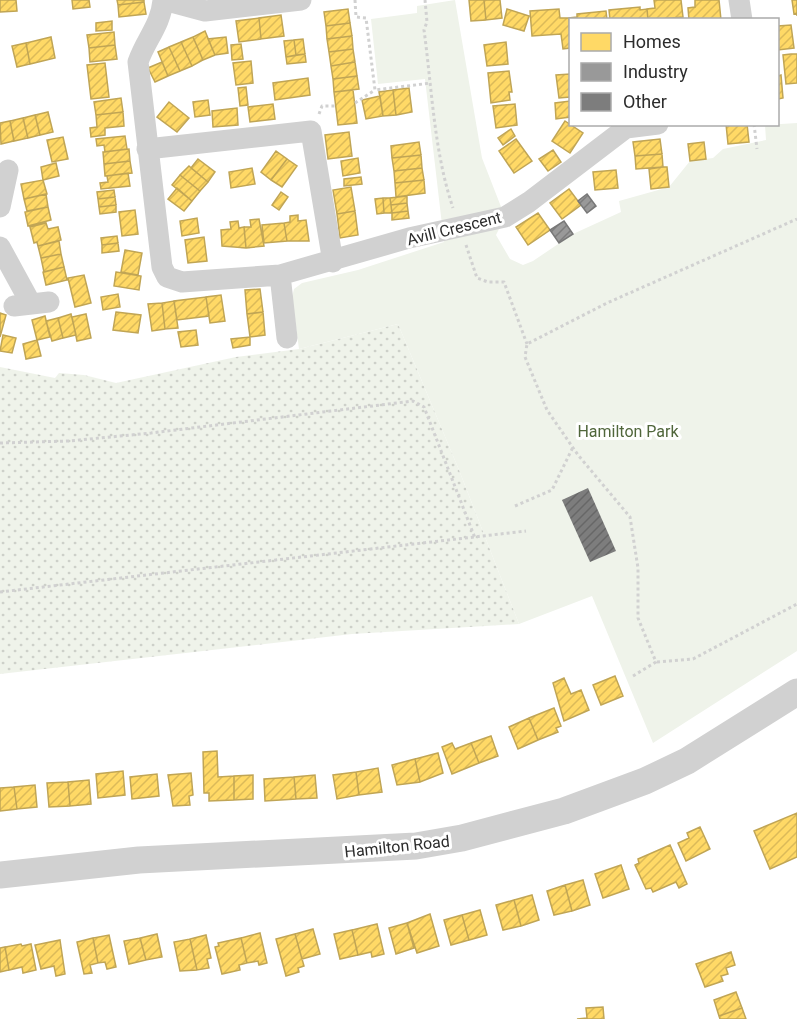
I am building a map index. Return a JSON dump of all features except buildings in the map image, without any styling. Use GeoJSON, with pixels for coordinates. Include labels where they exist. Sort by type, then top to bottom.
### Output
{"type":"FeatureCollection","features":[{"type":"Feature","properties":{"kind":"street"},"geometry":{"type":"LineString","coordinates":[[163,0],[205,11],[301,0]]}},
{"type":"Feature","properties":{"kind":"street","name":"Avill Crescent"},"geometry":{"type":"LineString","coordinates":[[163,0],[162,18],[144,46],[138,62],[162,267],[167,277],[182,282],[280,275],[333,262],[410,238],[505,217],[529,202],[626,128],[642,126]]}},
{"type":"Feature","properties":{"kind":"street"},"geometry":{"type":"LineString","coordinates":[[739,0],[742,18]]}},
{"type":"Feature","properties":{"kind":"street"},"geometry":{"type":"LineString","coordinates":[[147,148],[311,131],[333,262]]}},
{"type":"Feature","properties":{"kind":"street"},"geometry":{"type":"LineString","coordinates":[[0,207],[8,170]]}},
{"type":"Feature","properties":{"kind":"street"},"geometry":{"type":"LineString","coordinates":[[0,247],[31,303]]}},
{"type":"Feature","properties":{"kind":"street"},"geometry":{"type":"LineString","coordinates":[[280,275],[287,338]]}},
{"type":"Feature","properties":{"kind":"street","name":"Hamilton Road"},"geometry":{"type":"LineString","coordinates":[[0,875],[139,860],[416,846],[462,838],[564,811],[645,781],[687,761],[797,692]]}},
{"type":"Feature","properties":{"kind":"path"},"geometry":{"type":"LineString","coordinates":[[355,0],[356,16],[366,18],[375,90]]}},
{"type":"Feature","properties":{"kind":"path"},"geometry":{"type":"LineString","coordinates":[[426,0],[427,22],[424,30],[445,184],[477,278],[488,282],[504,282],[527,344],[525,357],[547,410],[573,447],[630,517],[638,568],[638,618],[656,662]]}},
{"type":"Feature","properties":{"kind":"path"},"geometry":{"type":"LineString","coordinates":[[355,103],[375,90],[431,83]]}},
{"type":"Feature","properties":{"kind":"path"},"geometry":{"type":"LineString","coordinates":[[754,126],[756,149]]}},
{"type":"Feature","properties":{"kind":"path"},"geometry":{"type":"LineString","coordinates":[[527,344],[607,303],[797,219]]}},
{"type":"Feature","properties":{"kind":"path"},"geometry":{"type":"LineString","coordinates":[[0,443],[69,441],[151,433],[413,401],[424,407],[475,538]]}},
{"type":"Feature","properties":{"kind":"path"},"geometry":{"type":"LineString","coordinates":[[514,506],[552,490],[573,447]]}},
{"type":"Feature","properties":{"kind":"path"},"geometry":{"type":"LineString","coordinates":[[0,592],[526,531]]}},
{"type":"Feature","properties":{"kind":"path"},"geometry":{"type":"LineString","coordinates":[[633,676],[656,662],[693,659],[797,604]]}},
{"type":"Feature","properties":{"kind":"green space","name":"Hamilton Park"},"geometry":{"type":"Polygon","coordinates":[[[455,0],[482,158],[505,217],[496,235],[510,259],[523,265],[533,261],[573,234],[621,212],[619,201],[669,187],[690,161],[713,158],[723,149],[766,140],[765,126],[797,123],[797,651],[653,743],[592,596],[519,624],[459,470],[398,324],[299,349],[292,297],[294,289],[302,283],[358,270],[444,242],[425,79],[378,84],[371,19],[417,13],[417,6],[455,0]]]}},
{"type":"Feature","properties":{"kind":"green space"},"geometry":{"type":"Polygon","coordinates":[[[398,324],[459,470],[519,624],[352,634],[0,674],[0,367],[55,378],[59,373],[84,375],[116,383],[236,357],[299,349],[398,324]]]}}]}
